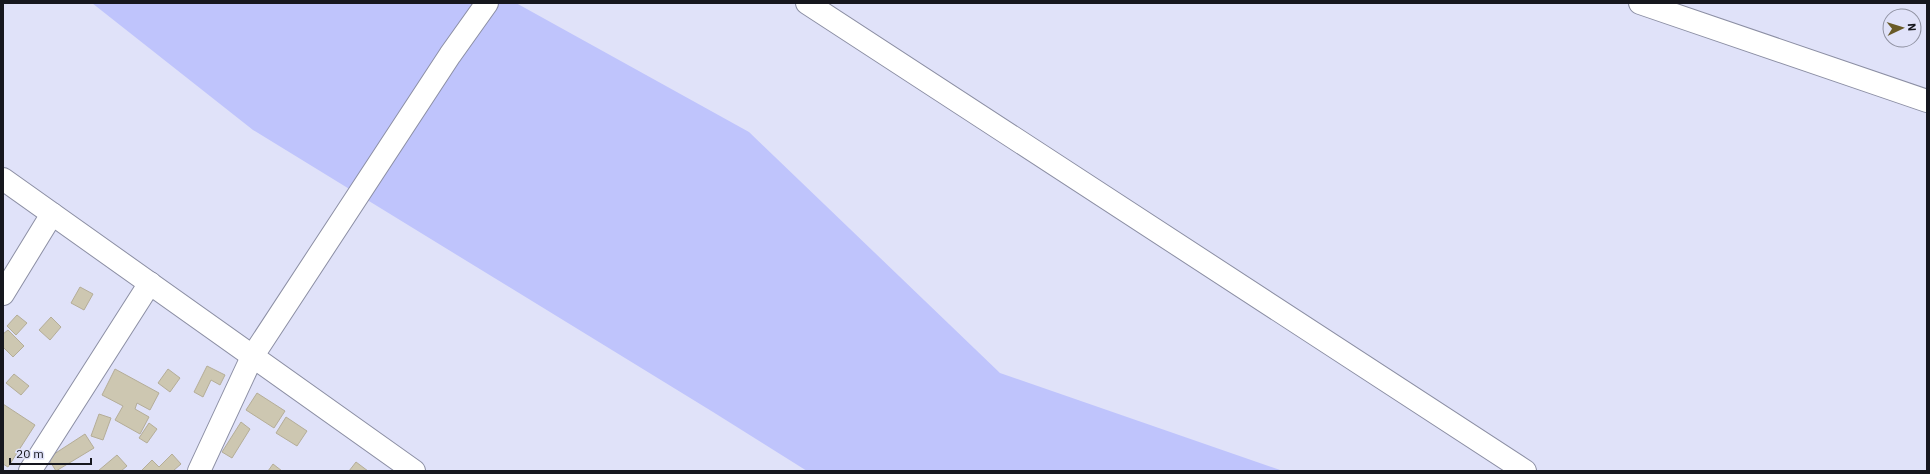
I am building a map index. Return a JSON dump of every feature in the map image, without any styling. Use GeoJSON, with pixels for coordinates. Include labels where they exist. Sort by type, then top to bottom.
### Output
{"type":"FeatureCollection","features":[{"type":"Feature","properties":{"kind":"street"},"geometry":{"type":"LineString","coordinates":[[199,471],[252,356],[446,61],[487,3]]}},
{"type":"Feature","properties":{"kind":"street"},"geometry":{"type":"LineString","coordinates":[[807,3],[1525,471]]}},
{"type":"Feature","properties":{"kind":"street"},"geometry":{"type":"LineString","coordinates":[[1640,3],[1927,101]]}},
{"type":"Feature","properties":{"kind":"street"},"geometry":{"type":"LineString","coordinates":[[3,179],[414,471]]}},
{"type":"Feature","properties":{"kind":"street"},"geometry":{"type":"LineString","coordinates":[[3,294],[52,214]]}},
{"type":"Feature","properties":{"kind":"street"},"geometry":{"type":"LineString","coordinates":[[30,471],[150,283]]}},
{"type":"Feature","properties":{"kind":"shaded area"},"geometry":{"type":"Polygon","coordinates":[[[92,3],[516,3],[749,132],[1000,373],[1283,471],[807,471],[253,130],[92,3]]]}},
{"type":"Feature","properties":{"kind":"building"},"geometry":{"type":"Polygon","coordinates":[[[80,287],[93,294],[84,310],[71,303],[80,287]]]}},
{"type":"Feature","properties":{"kind":"building"},"geometry":{"type":"Polygon","coordinates":[[[17,315],[27,323],[16,335],[7,326],[17,315]]]}},
{"type":"Feature","properties":{"kind":"building"},"geometry":{"type":"Polygon","coordinates":[[[51,317],[61,327],[50,340],[39,330],[51,317]]]}},
{"type":"Feature","properties":{"kind":"building"},"geometry":{"type":"Polygon","coordinates":[[[8,330],[24,346],[13,357],[3,347],[3,334],[8,330]]]}},
{"type":"Feature","properties":{"kind":"building"},"geometry":{"type":"Polygon","coordinates":[[[207,366],[225,375],[220,385],[211,380],[203,397],[194,392],[207,366]]]}},
{"type":"Feature","properties":{"kind":"building"},"geometry":{"type":"Polygon","coordinates":[[[115,369],[159,393],[150,410],[137,403],[135,409],[149,417],[140,434],[115,420],[123,406],[102,395],[115,369]]]}},
{"type":"Feature","properties":{"kind":"building"},"geometry":{"type":"Polygon","coordinates":[[[168,369],[180,378],[170,392],[158,383],[168,369]]]}},
{"type":"Feature","properties":{"kind":"building"},"geometry":{"type":"Polygon","coordinates":[[[14,374],[29,386],[21,395],[6,383],[14,374]]]}},
{"type":"Feature","properties":{"kind":"building"},"geometry":{"type":"Polygon","coordinates":[[[257,393],[285,411],[274,428],[246,410],[257,393]]]}},
{"type":"Feature","properties":{"kind":"building"},"geometry":{"type":"Polygon","coordinates":[[[3,404],[35,425],[8,467],[3,464],[3,404]]]}},
{"type":"Feature","properties":{"kind":"building"},"geometry":{"type":"Polygon","coordinates":[[[99,414],[111,418],[103,440],[91,436],[99,414]]]}},
{"type":"Feature","properties":{"kind":"building"},"geometry":{"type":"Polygon","coordinates":[[[286,417],[307,431],[297,446],[276,433],[286,417]]]}},
{"type":"Feature","properties":{"kind":"building"},"geometry":{"type":"Polygon","coordinates":[[[241,422],[250,429],[232,458],[222,452],[241,422]]]}},
{"type":"Feature","properties":{"kind":"building"},"geometry":{"type":"Polygon","coordinates":[[[149,423],[157,429],[147,443],[139,438],[149,423]]]}},
{"type":"Feature","properties":{"kind":"building"},"geometry":{"type":"Polygon","coordinates":[[[85,434],[94,448],[56,471],[48,458],[85,434]]]}},
{"type":"Feature","properties":{"kind":"building"},"geometry":{"type":"Polygon","coordinates":[[[172,454],[181,464],[173,471],[141,471],[152,460],[159,467],[172,454]]]}},
{"type":"Feature","properties":{"kind":"building"},"geometry":{"type":"Polygon","coordinates":[[[117,455],[127,466],[121,471],[98,471],[117,455]]]}},
{"type":"Feature","properties":{"kind":"building"},"geometry":{"type":"Polygon","coordinates":[[[356,462],[368,471],[349,471],[356,462]]]}},
{"type":"Feature","properties":{"kind":"building"},"geometry":{"type":"Polygon","coordinates":[[[273,464],[282,471],[268,471],[273,464]]]}}]}
